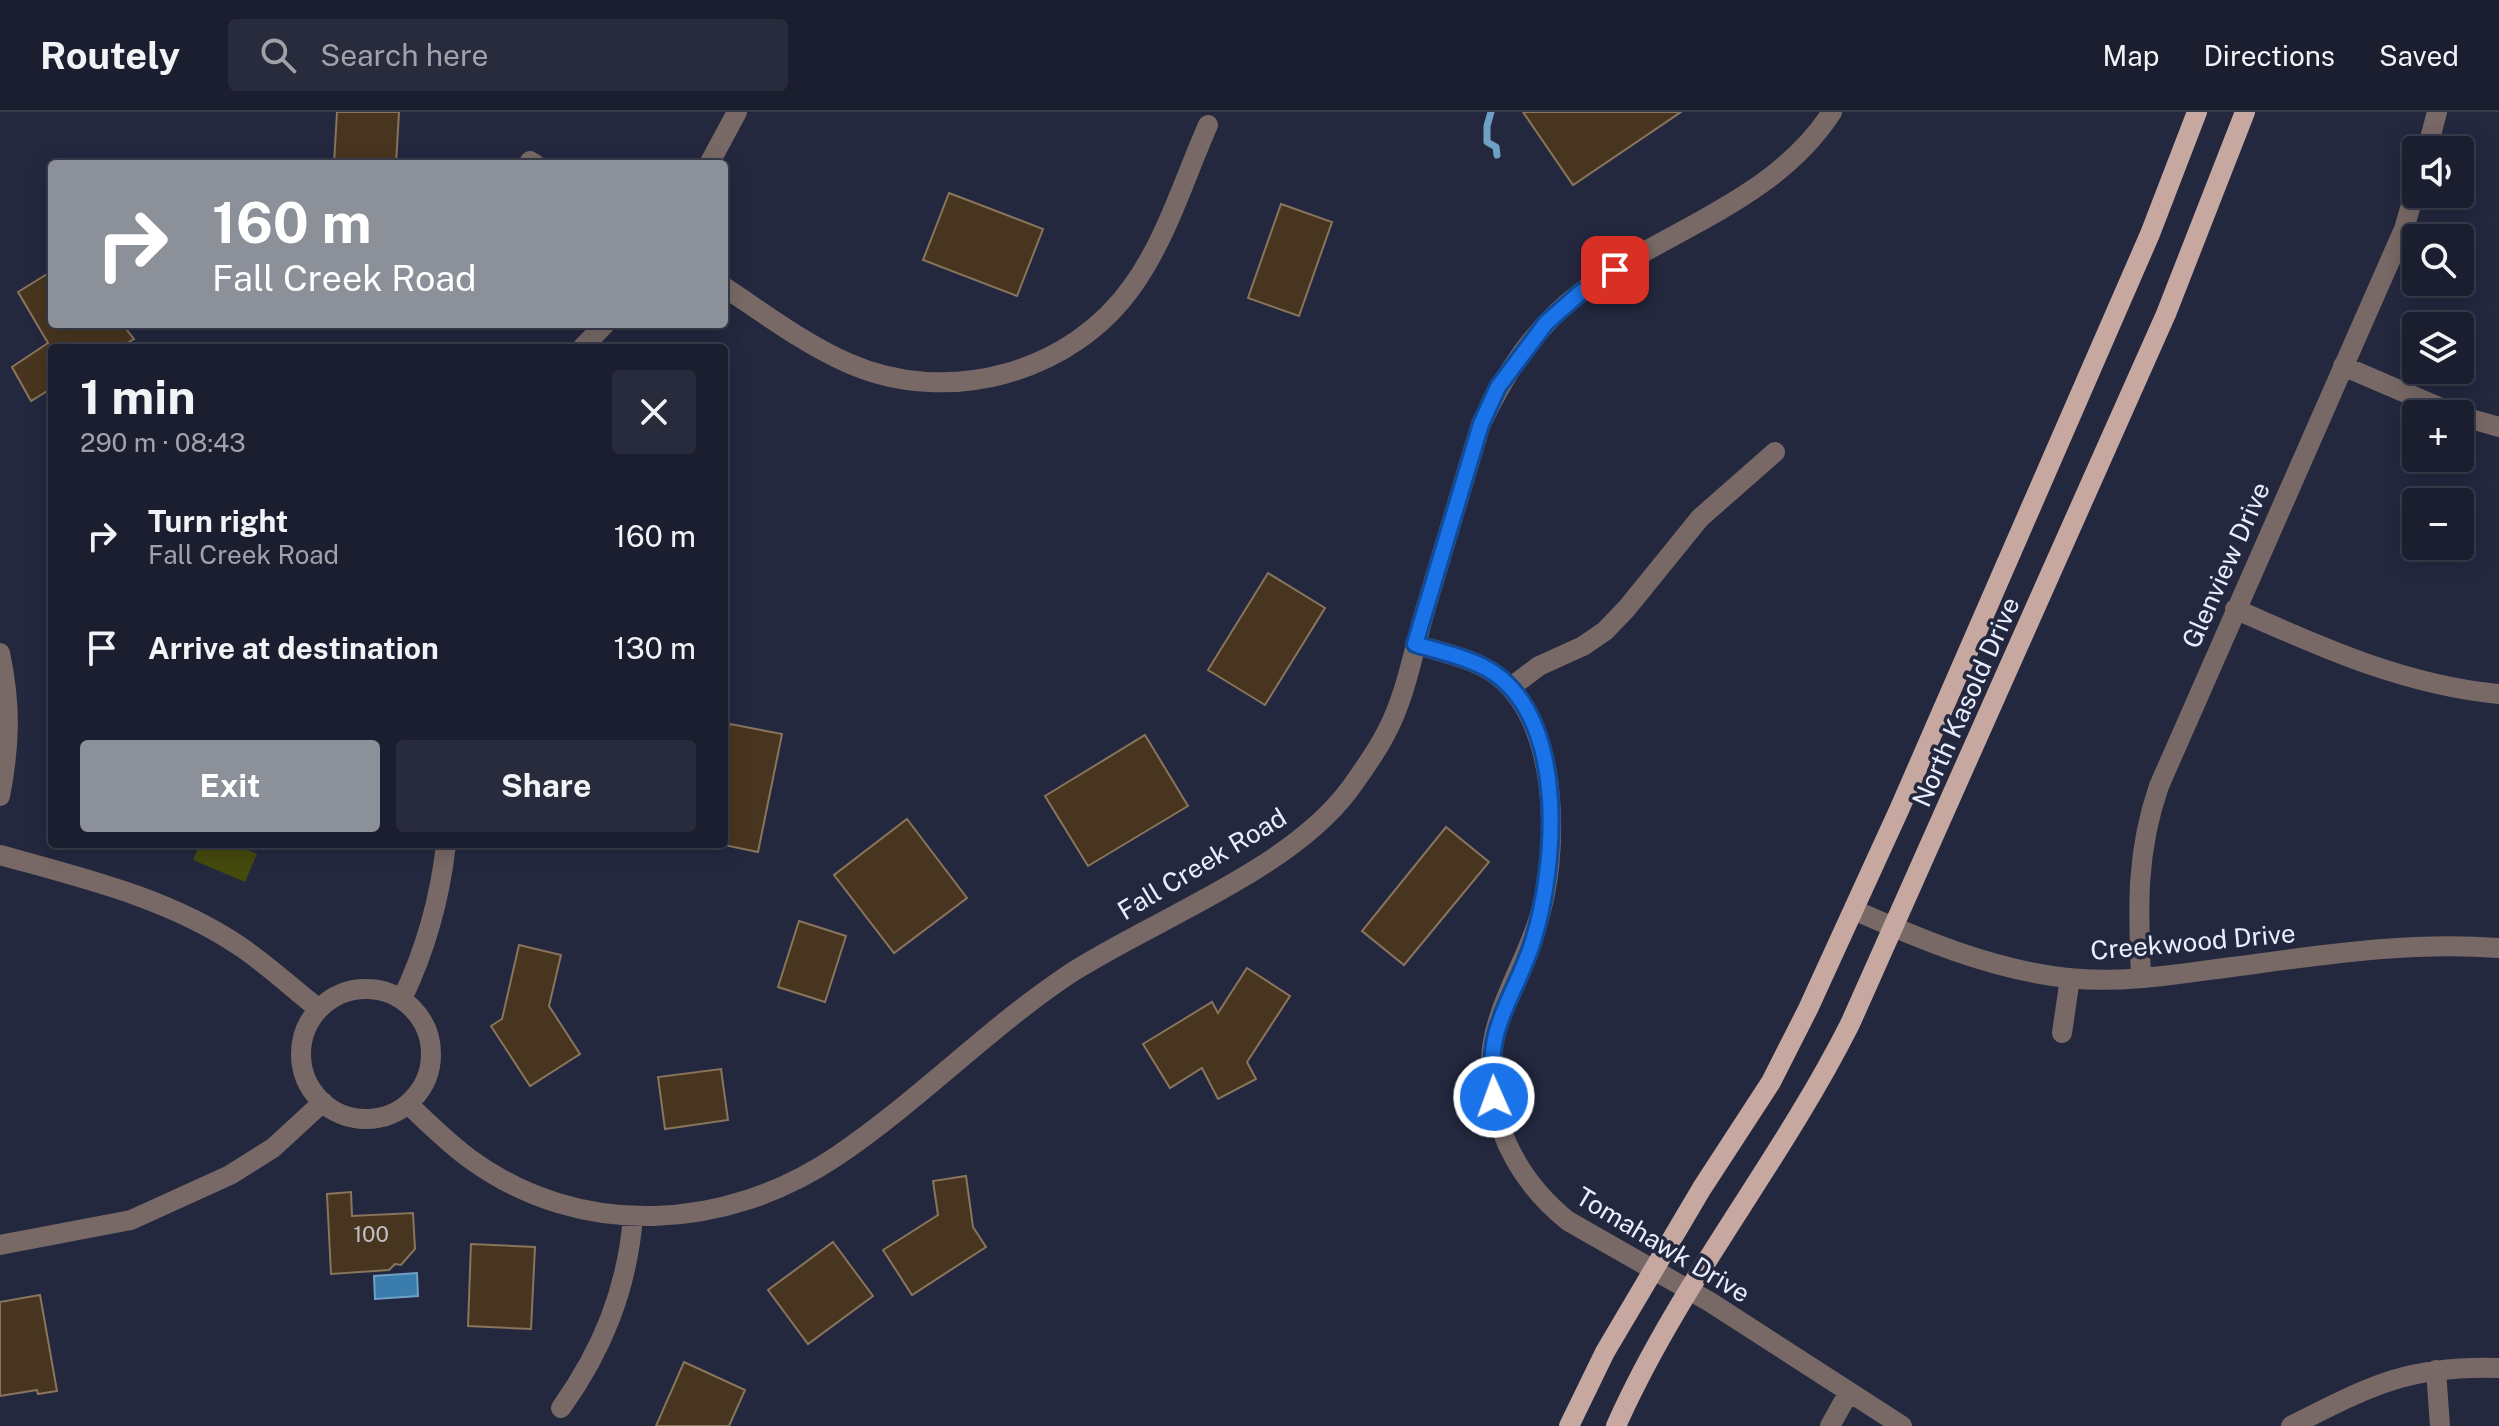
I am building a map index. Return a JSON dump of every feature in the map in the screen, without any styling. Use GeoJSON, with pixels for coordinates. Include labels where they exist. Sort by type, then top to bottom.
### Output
{"type":"FeatureCollection","features":[{"type":"Feature","properties":{"kind":"main road","name":"North Kasold Drive"},"geometry":{"type":"LineString","coordinates":[[1569,1426],[1605,1352],[1653,1270],[1771,1082],[1854,910],[2150,234],[2197,112]]}},
{"type":"Feature","properties":{"kind":"main road","name":"North Kasold Drive"},"geometry":{"type":"LineString","coordinates":[[1616,1426],[1689,1290],[1827,1068],[1894,927],[2166,314],[2245,112]]}},
{"type":"Feature","properties":{"kind":"street"},"geometry":{"type":"LineString","coordinates":[[711,160],[737,112]]}},
{"type":"Feature","properties":{"kind":"street","name":"Fall Creek Road"},"geometry":{"type":"LineString","coordinates":[[408,1104],[471,1160],[534,1195],[573,1208],[633,1217],[670,1217],[713,1211],[760,1197],[804,1177],[840,1154],[1027,1004],[1075,971],[1277,856],[1315,826],[1346,794],[1388,731],[1481,424],[1498,387],[1519,355],[1546,323],[1580,293],[1751,192],[1777,173],[1804,147],[1832,112]]}},
{"type":"Feature","properties":{"kind":"street"},"geometry":{"type":"LineString","coordinates":[[2431,136],[2437,112]]}},
{"type":"Feature","properties":{"kind":"street"},"geometry":{"type":"LineString","coordinates":[[728,290],[818,348],[874,373],[910,381],[951,383],[1020,370],[1057,354],[1088,333],[1133,286],[1151,258],[1208,125]]}},
{"type":"Feature","properties":{"kind":"street","name":"Glenview Drive"},"geometry":{"type":"LineString","coordinates":[[2141,976],[2140,855],[2159,786],[2404,229],[2410,208]]}},
{"type":"Feature","properties":{"kind":"street"},"geometry":{"type":"LineString","coordinates":[[586,344],[601,328]]}},
{"type":"Feature","properties":{"kind":"street"},"geometry":{"type":"LineString","coordinates":[[2343,366],[2423,400]]}},
{"type":"Feature","properties":{"kind":"street"},"geometry":{"type":"LineString","coordinates":[[2474,420],[2499,427]]}},
{"type":"Feature","properties":{"kind":"street"},"geometry":{"type":"LineString","coordinates":[[1511,687],[1539,666],[1583,646],[1605,631],[1700,518],[1775,452]]}},
{"type":"Feature","properties":{"kind":"street"},"geometry":{"type":"LineString","coordinates":[[2235,609],[2413,680],[2499,694]]}},
{"type":"Feature","properties":{"kind":"street","name":"Tomahawk Drive"},"geometry":{"type":"LineString","coordinates":[[1415,644],[1470,661],[1493,672],[1511,687],[1527,709],[1546,771],[1550,857],[1543,905],[1531,945],[1499,1016],[1492,1064],[1496,1114],[1507,1147],[1519,1168],[1548,1205],[1568,1221],[1689,1290],[1902,1426]]}},
{"type":"Feature","properties":{"kind":"street"},"geometry":{"type":"LineString","coordinates":[[0,653],[9,696],[8,756],[0,796]]}},
{"type":"Feature","properties":{"kind":"street"},"geometry":{"type":"LineString","coordinates":[[402,999],[434,918],[445,848]]}},
{"type":"Feature","properties":{"kind":"street"},"geometry":{"type":"LineString","coordinates":[[0,855],[91,879],[138,895],[183,916],[240,946],[319,1009]]}},
{"type":"Feature","properties":{"kind":"street","name":"Creekwood Drive"},"geometry":{"type":"LineString","coordinates":[[1854,910],[1964,954],[2025,971],[2070,978],[2141,976],[2407,945],[2499,948]]}},
{"type":"Feature","properties":{"kind":"street"},"geometry":{"type":"LineString","coordinates":[[2062,1033],[2070,978]]}},
{"type":"Feature","properties":{"kind":"street"},"geometry":{"type":"LineString","coordinates":[[359,989],[381,990],[402,999],[422,1021],[432,1050],[430,1071],[422,1089],[408,1104],[392,1114],[374,1119],[338,1113],[309,1086],[302,1067],[301,1046],[307,1026],[319,1009],[337,996],[359,989]]}},
{"type":"Feature","properties":{"kind":"street"},"geometry":{"type":"LineString","coordinates":[[0,1245],[131,1220],[145,1214],[241,1168],[273,1148],[323,1102]]}},
{"type":"Feature","properties":{"kind":"street"},"geometry":{"type":"LineString","coordinates":[[561,1408],[584,1376],[605,1336],[621,1290],[633,1217]]}},
{"type":"Feature","properties":{"kind":"street"},"geometry":{"type":"LineString","coordinates":[[2291,1426],[2386,1380],[2436,1370],[2499,1368]]}},
{"type":"Feature","properties":{"kind":"street"},"geometry":{"type":"LineString","coordinates":[[2436,1370],[2440,1426]]}},
{"type":"Feature","properties":{"kind":"street"},"geometry":{"type":"LineString","coordinates":[[1830,1426],[1849,1392]]}},
{"type":"Feature","properties":{"kind":"green space"},"geometry":{"type":"Polygon","coordinates":[[[198,848],[243,848],[257,854],[245,882],[193,860],[198,848]]]}},
{"type":"Feature","properties":{"kind":"water"},"geometry":{"type":"Polygon","coordinates":[[[417,1273],[418,1296],[375,1299],[374,1276],[417,1273]]]}},
{"type":"Feature","properties":{"kind":"building"},"geometry":{"type":"Polygon","coordinates":[[[337,112],[399,112],[396,160],[334,160],[337,112]]]}},
{"type":"Feature","properties":{"kind":"building"},"geometry":{"type":"Polygon","coordinates":[[[1523,112],[1681,112],[1573,185],[1523,112]]]}},
{"type":"Feature","properties":{"kind":"building"},"geometry":{"type":"Polygon","coordinates":[[[949,193],[1043,229],[1017,296],[923,260],[949,193]]]}},
{"type":"Feature","properties":{"kind":"building"},"geometry":{"type":"Polygon","coordinates":[[[1281,204],[1332,222],[1299,316],[1248,298],[1281,204]]]}},
{"type":"Feature","properties":{"kind":"building"},"geometry":{"type":"Polygon","coordinates":[[[48,273],[48,328],[125,328],[134,339],[126,344],[48,344],[48,390],[31,401],[12,367],[48,343],[18,292],[48,273]]]}},
{"type":"Feature","properties":{"kind":"building"},"geometry":{"type":"Polygon","coordinates":[[[1268,573],[1325,608],[1265,705],[1208,670],[1268,573]]]}},
{"type":"Feature","properties":{"kind":"building"},"geometry":{"type":"Polygon","coordinates":[[[730,724],[782,734],[758,852],[728,846],[730,724]]]}},
{"type":"Feature","properties":{"kind":"building"},"geometry":{"type":"Polygon","coordinates":[[[1145,735],[1188,806],[1088,866],[1045,796],[1145,735]]]}},
{"type":"Feature","properties":{"kind":"building"},"geometry":{"type":"Polygon","coordinates":[[[907,819],[967,898],[894,953],[834,875],[907,819]]]}},
{"type":"Feature","properties":{"kind":"building"},"geometry":{"type":"Polygon","coordinates":[[[1446,827],[1489,862],[1404,965],[1362,931],[1446,827]]]}},
{"type":"Feature","properties":{"kind":"building"},"geometry":{"type":"Polygon","coordinates":[[[799,921],[846,936],[825,1002],[778,987],[799,921]]]}},
{"type":"Feature","properties":{"kind":"building"},"geometry":{"type":"Polygon","coordinates":[[[519,945],[561,955],[549,1006],[580,1054],[530,1086],[491,1026],[502,1019],[519,945]]]}},
{"type":"Feature","properties":{"kind":"building"},"geometry":{"type":"Polygon","coordinates":[[[1247,968],[1290,996],[1247,1062],[1256,1079],[1218,1099],[1202,1068],[1170,1088],[1143,1044],[1212,1002],[1218,1013],[1247,968]]]}},
{"type":"Feature","properties":{"kind":"building"},"geometry":{"type":"Polygon","coordinates":[[[721,1069],[728,1120],[665,1129],[658,1077],[721,1069]]]}},
{"type":"Feature","properties":{"kind":"building"},"geometry":{"type":"Polygon","coordinates":[[[966,1176],[973,1227],[986,1247],[912,1295],[883,1250],[938,1215],[933,1181],[966,1176]]]}},
{"type":"Feature","properties":{"kind":"building"},"geometry":{"type":"Polygon","coordinates":[[[351,1192],[352,1216],[413,1213],[415,1249],[401,1265],[395,1264],[389,1270],[331,1274],[327,1194],[351,1192]]]}},
{"type":"Feature","properties":{"kind":"building"},"geometry":{"type":"Polygon","coordinates":[[[833,1242],[873,1296],[808,1344],[768,1290],[833,1242]]]}},
{"type":"Feature","properties":{"kind":"building"},"geometry":{"type":"Polygon","coordinates":[[[471,1244],[535,1247],[531,1329],[468,1326],[471,1244]]]}},
{"type":"Feature","properties":{"kind":"building"},"geometry":{"type":"Polygon","coordinates":[[[40,1295],[57,1391],[38,1394],[37,1390],[0,1396],[0,1302],[40,1295]]]}},
{"type":"Feature","properties":{"kind":"building"},"geometry":{"type":"Polygon","coordinates":[[[684,1362],[745,1390],[729,1426],[656,1426],[684,1362]]]}},
{"type":"Feature","properties":{"kind":"waterway"},"geometry":{"type":"LineString","coordinates":[[1491,112],[1487,142],[1496,147],[1497,155]]}},
{"type":"Feature","properties":{"kind":"route"},"geometry":{"type":"LineString","coordinates":[[1494,1097],[1492,1048],[1499,1016],[1531,945],[1543,905],[1550,857],[1546,771],[1527,709],[1511,687],[1493,672],[1470,661],[1415,644],[1481,424],[1498,387],[1546,323],[1580,293],[1615,270]]}}]}
